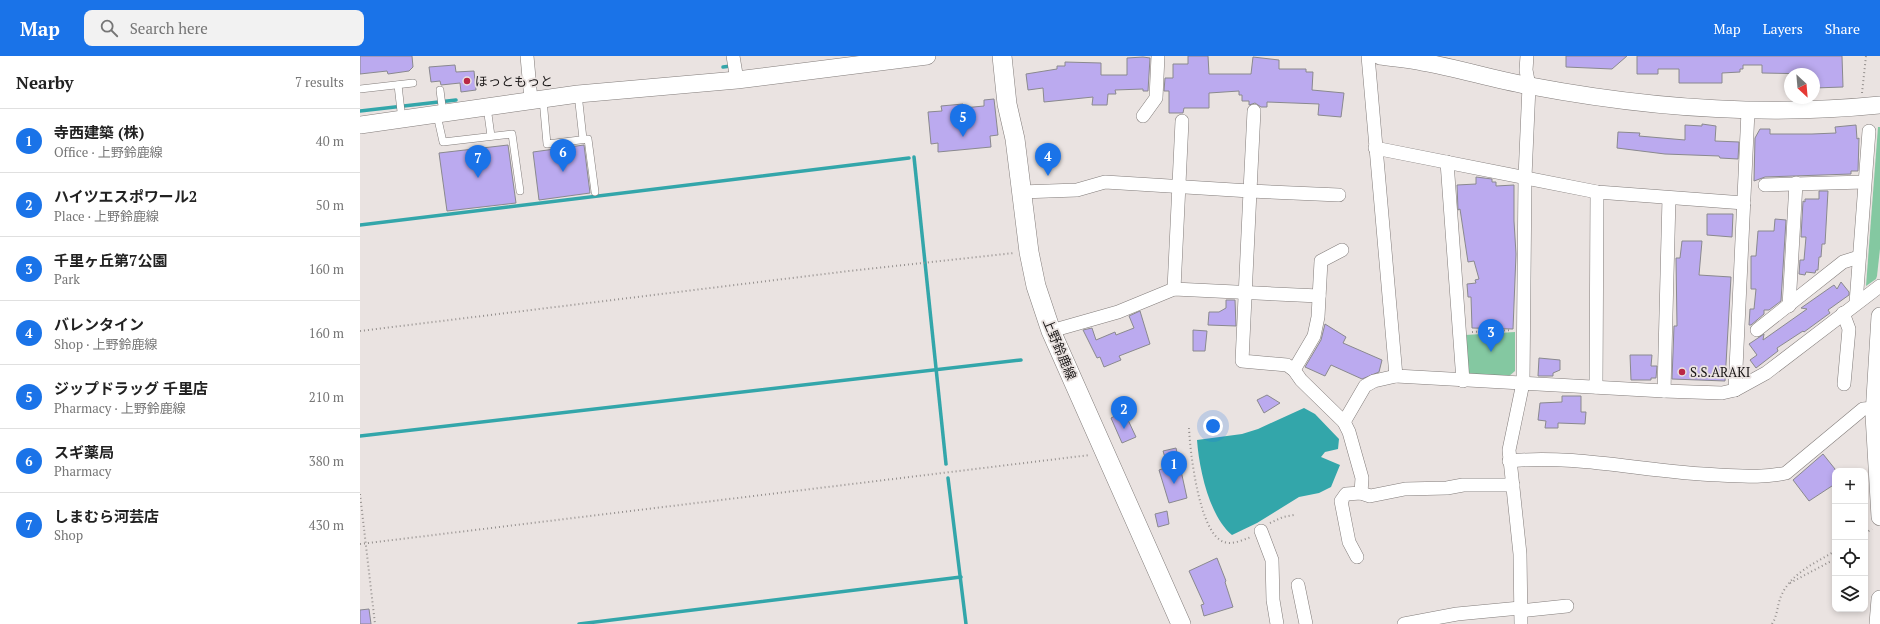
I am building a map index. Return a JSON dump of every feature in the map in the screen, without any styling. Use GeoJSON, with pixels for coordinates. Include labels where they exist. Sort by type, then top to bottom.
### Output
{"type":"FeatureCollection","features":[{"type":"Feature","properties":{"kind":"main road","name":"上野鈴鹿線"},"geometry":{"type":"LineString","coordinates":[[1002,56],[1007,104],[1015,139],[1029,252],[1042,308],[1181,624]]}},
{"type":"Feature","properties":{"kind":"street"},"geometry":{"type":"LineString","coordinates":[[526,56],[537,100]]}},
{"type":"Feature","properties":{"kind":"street"},"geometry":{"type":"LineString","coordinates":[[360,125],[441,109],[487,107],[537,100],[735,67],[927,56]]}},
{"type":"Feature","properties":{"kind":"street"},"geometry":{"type":"LineString","coordinates":[[1143,116],[1156,98],[1158,56]]}},
{"type":"Feature","properties":{"kind":"street"},"geometry":{"type":"LineString","coordinates":[[1368,56],[1396,376]]}},
{"type":"Feature","properties":{"kind":"street"},"geometry":{"type":"LineString","coordinates":[[1380,56],[1422,62],[1529,86],[1597,98],[1663,106],[1748,111],[1816,110],[1880,105]]}},
{"type":"Feature","properties":{"kind":"street"},"geometry":{"type":"LineString","coordinates":[[1520,614],[1520,554],[1508,450],[1523,383],[1525,177],[1529,86],[1526,70],[1527,56]]}},
{"type":"Feature","properties":{"kind":"street"},"geometry":{"type":"LineString","coordinates":[[1254,111],[1242,361],[1287,365],[1294,370],[1301,380],[1344,422],[1349,432],[1362,478],[1361,493]]}},
{"type":"Feature","properties":{"kind":"street"},"geometry":{"type":"LineString","coordinates":[[1734,390],[1748,111]]}},
{"type":"Feature","properties":{"kind":"street"},"geometry":{"type":"LineString","coordinates":[[1174,289],[1182,121]]}},
{"type":"Feature","properties":{"kind":"street"},"geometry":{"type":"LineString","coordinates":[[1856,303],[1869,131]]}},
{"type":"Feature","properties":{"kind":"street"},"geometry":{"type":"LineString","coordinates":[[1375,148],[1598,192],[1744,203]]}},
{"type":"Feature","properties":{"kind":"street"},"geometry":{"type":"LineString","coordinates":[[1446,162],[1463,381]]}},
{"type":"Feature","properties":{"kind":"street"},"geometry":{"type":"LineString","coordinates":[[1021,192],[1077,190],[1105,182],[1339,195]]}},
{"type":"Feature","properties":{"kind":"street"},"geometry":{"type":"LineString","coordinates":[[1764,185],[1864,182]]}},
{"type":"Feature","properties":{"kind":"street"},"geometry":{"type":"LineString","coordinates":[[1789,306],[1796,183]]}},
{"type":"Feature","properties":{"kind":"street"},"geometry":{"type":"LineString","coordinates":[[1596,387],[1598,192]]}},
{"type":"Feature","properties":{"kind":"street"},"geometry":{"type":"LineString","coordinates":[[1664,391],[1669,198]]}},
{"type":"Feature","properties":{"kind":"street"},"geometry":{"type":"LineString","coordinates":[[1294,370],[1314,336],[1318,317],[1321,261],[1342,250]]}},
{"type":"Feature","properties":{"kind":"street"},"geometry":{"type":"LineString","coordinates":[[1756,330],[1789,306],[1843,262],[1859,257]]}},
{"type":"Feature","properties":{"kind":"street"},"geometry":{"type":"LineString","coordinates":[[1344,422],[1365,386],[1374,381],[1396,376],[1463,381],[1664,391],[1722,393],[1734,390],[1766,373],[1880,286]]}},
{"type":"Feature","properties":{"kind":"street"},"geometry":{"type":"LineString","coordinates":[[1051,331],[1118,312],[1174,289],[1319,296]]}},
{"type":"Feature","properties":{"kind":"street"},"geometry":{"type":"LineString","coordinates":[[1843,313],[1849,329],[1844,384]]}},
{"type":"Feature","properties":{"kind":"street"},"geometry":{"type":"LineString","coordinates":[[1876,523],[1874,408],[1878,388],[1880,316]]}},
{"type":"Feature","properties":{"kind":"street"},"geometry":{"type":"LineString","coordinates":[[1509,461],[1589,462],[1685,474],[1758,477],[1774,475],[1786,473],[1863,409],[1874,408]]}},
{"type":"Feature","properties":{"kind":"street"},"geometry":{"type":"LineString","coordinates":[[1357,557],[1349,542],[1341,501],[1346,494],[1361,493],[1370,496],[1405,489],[1447,488],[1463,485],[1513,485]]}},
{"type":"Feature","properties":{"kind":"street"},"geometry":{"type":"LineString","coordinates":[[1261,531],[1272,560],[1273,600],[1277,624]]}},
{"type":"Feature","properties":{"kind":"street"},"geometry":{"type":"LineString","coordinates":[[1298,586],[1306,624]]}},
{"type":"Feature","properties":{"kind":"street"},"geometry":{"type":"LineString","coordinates":[[1878,624],[1880,599]]}},
{"type":"Feature","properties":{"kind":"street"},"geometry":{"type":"LineString","coordinates":[[1404,624],[1457,614],[1520,614],[1567,606]]}},
{"type":"Feature","properties":{"kind":"lane"},"geometry":{"type":"LineString","coordinates":[[360,89],[412,83]]}},
{"type":"Feature","properties":{"kind":"lane"},"geometry":{"type":"LineString","coordinates":[[398,85],[402,116]]}},
{"type":"Feature","properties":{"kind":"lane"},"geometry":{"type":"LineString","coordinates":[[440,90],[443,142],[512,134],[520,191]]}},
{"type":"Feature","properties":{"kind":"lane"},"geometry":{"type":"LineString","coordinates":[[578,94],[583,139]]}},
{"type":"Feature","properties":{"kind":"lane"},"geometry":{"type":"LineString","coordinates":[[537,100],[547,144],[588,138],[595,192]]}},
{"type":"Feature","properties":{"kind":"lane"},"geometry":{"type":"LineString","coordinates":[[487,107],[491,136]]}},
{"type":"Feature","properties":{"kind":"path"},"geometry":{"type":"LineString","coordinates":[[1862,96],[1866,56]]}},
{"type":"Feature","properties":{"kind":"path"},"geometry":{"type":"LineString","coordinates":[[360,331],[849,271],[920,265],[1029,252]]}},
{"type":"Feature","properties":{"kind":"path"},"geometry":{"type":"LineString","coordinates":[[1459,333],[1523,330]]}},
{"type":"Feature","properties":{"kind":"path"},"geometry":{"type":"LineString","coordinates":[[1189,428],[1194,476],[1202,507],[1213,532],[1219,540],[1231,543],[1249,537],[1283,517],[1294,515]]}},
{"type":"Feature","properties":{"kind":"path"},"geometry":{"type":"LineString","coordinates":[[360,544],[1072,458],[1105,452]]}},
{"type":"Feature","properties":{"kind":"path"},"geometry":{"type":"LineString","coordinates":[[360,494],[376,624]]}},
{"type":"Feature","properties":{"kind":"path"},"geometry":{"type":"LineString","coordinates":[[1868,530],[1876,523]]}},
{"type":"Feature","properties":{"kind":"path"},"geometry":{"type":"LineString","coordinates":[[1772,624],[1778,612],[1782,594],[1799,572],[1832,553]]}},
{"type":"Feature","properties":{"kind":"path"},"geometry":{"type":"LineString","coordinates":[[1789,584],[1832,561]]}},
{"type":"Feature","properties":{"kind":"green space"},"geometry":{"type":"Polygon","coordinates":[[[1878,127],[1880,127],[1880,249],[1876,279],[1866,286],[1878,127]]]}},
{"type":"Feature","properties":{"kind":"green space"},"geometry":{"type":"Polygon","coordinates":[[[1515,332],[1515,371],[1508,377],[1471,376],[1467,369],[1465,335],[1515,332]]]}},
{"type":"Feature","properties":{"kind":"water"},"geometry":{"type":"Polygon","coordinates":[[[1304,408],[1315,414],[1339,439],[1338,449],[1325,452],[1321,457],[1340,465],[1331,487],[1319,493],[1299,497],[1257,523],[1232,535],[1224,527],[1211,504],[1200,464],[1197,440],[1242,434],[1258,429],[1304,408]]]}},
{"type":"Feature","properties":{"kind":"building"},"geometry":{"type":"Polygon","coordinates":[[[360,56],[412,56],[413,67],[409,71],[388,74],[387,71],[360,74],[360,56]]]}},
{"type":"Feature","properties":{"kind":"building"},"geometry":{"type":"Polygon","coordinates":[[[1188,56],[1208,56],[1209,74],[1251,74],[1253,57],[1279,60],[1279,69],[1306,69],[1306,72],[1313,72],[1312,90],[1344,93],[1341,117],[1318,115],[1319,104],[1267,102],[1267,107],[1261,107],[1255,103],[1249,105],[1249,101],[1242,101],[1242,95],[1239,95],[1239,91],[1209,93],[1209,108],[1184,108],[1183,113],[1169,113],[1169,91],[1164,91],[1165,78],[1173,78],[1173,64],[1188,64],[1188,56]]]}},
{"type":"Feature","properties":{"kind":"building"},"geometry":{"type":"Polygon","coordinates":[[[1566,56],[1627,56],[1612,69],[1566,67],[1566,56]]]}},
{"type":"Feature","properties":{"kind":"building"},"geometry":{"type":"Polygon","coordinates":[[[1637,56],[1842,56],[1843,87],[1820,88],[1820,68],[1784,68],[1784,73],[1762,73],[1762,65],[1743,65],[1743,69],[1740,69],[1740,72],[1722,73],[1722,83],[1679,83],[1679,69],[1658,69],[1658,74],[1637,74],[1637,56]]]}},
{"type":"Feature","properties":{"kind":"building"},"geometry":{"type":"Polygon","coordinates":[[[1127,58],[1150,58],[1148,91],[1143,91],[1143,89],[1115,90],[1116,94],[1108,94],[1107,105],[1092,105],[1093,97],[1044,102],[1043,88],[1028,90],[1026,74],[1057,69],[1057,66],[1065,66],[1065,62],[1101,63],[1101,75],[1127,75],[1127,58]]]}},
{"type":"Feature","properties":{"kind":"building"},"geometry":{"type":"Polygon","coordinates":[[[455,65],[456,72],[474,71],[476,90],[461,92],[460,83],[441,85],[440,81],[431,82],[429,67],[455,65]]]}},
{"type":"Feature","properties":{"kind":"building"},"geometry":{"type":"Polygon","coordinates":[[[994,99],[998,135],[990,136],[991,147],[938,152],[938,143],[931,144],[928,112],[942,111],[941,106],[963,104],[963,108],[984,106],[984,100],[994,99]]]}},
{"type":"Feature","properties":{"kind":"building"},"geometry":{"type":"Polygon","coordinates":[[[1702,124],[1716,126],[1715,141],[1739,142],[1738,159],[1720,158],[1719,156],[1665,154],[1617,148],[1618,132],[1640,133],[1639,136],[1685,140],[1685,125],[1702,126],[1702,124]]]}},
{"type":"Feature","properties":{"kind":"building"},"geometry":{"type":"Polygon","coordinates":[[[1856,125],[1857,139],[1859,138],[1858,171],[1851,171],[1851,174],[1765,177],[1754,181],[1755,138],[1760,129],[1770,129],[1770,134],[1836,133],[1835,127],[1856,125]]]}},
{"type":"Feature","properties":{"kind":"building"},"geometry":{"type":"Polygon","coordinates":[[[508,145],[516,203],[447,211],[439,153],[508,145]]]}},
{"type":"Feature","properties":{"kind":"building"},"geometry":{"type":"Polygon","coordinates":[[[584,145],[590,193],[539,200],[533,152],[584,145]]]}},
{"type":"Feature","properties":{"kind":"building"},"geometry":{"type":"Polygon","coordinates":[[[1476,177],[1492,179],[1492,182],[1496,182],[1496,186],[1514,185],[1516,254],[1513,329],[1472,328],[1471,297],[1468,297],[1467,284],[1476,283],[1475,280],[1479,279],[1474,261],[1468,262],[1460,209],[1458,210],[1457,185],[1476,184],[1476,177]]]}},
{"type":"Feature","properties":{"kind":"building"},"geometry":{"type":"Polygon","coordinates":[[[1819,191],[1828,191],[1825,244],[1822,244],[1818,270],[1816,270],[1815,273],[1806,272],[1805,275],[1799,274],[1800,260],[1804,260],[1806,237],[1801,237],[1803,201],[1805,202],[1805,199],[1819,199],[1819,191]]]}},
{"type":"Feature","properties":{"kind":"building"},"geometry":{"type":"Polygon","coordinates":[[[1707,214],[1733,214],[1732,237],[1707,235],[1707,214]]]}},
{"type":"Feature","properties":{"kind":"building"},"geometry":{"type":"Polygon","coordinates":[[[1775,219],[1786,220],[1781,301],[1769,310],[1764,310],[1764,314],[1749,325],[1750,309],[1754,309],[1756,289],[1751,289],[1751,256],[1756,256],[1758,231],[1774,231],[1775,219]]]}},
{"type":"Feature","properties":{"kind":"building"},"geometry":{"type":"Polygon","coordinates":[[[1682,241],[1702,241],[1699,275],[1731,277],[1725,381],[1672,379],[1674,326],[1677,326],[1676,258],[1680,258],[1682,241]]]}},
{"type":"Feature","properties":{"kind":"building"},"geometry":{"type":"Polygon","coordinates":[[[1841,282],[1849,292],[1849,295],[1828,310],[1830,313],[1804,332],[1803,331],[1777,348],[1778,351],[1756,368],[1750,360],[1757,355],[1749,344],[1764,334],[1763,340],[1807,309],[1801,308],[1831,287],[1834,285],[1837,289],[1841,282]]]}},
{"type":"Feature","properties":{"kind":"building"},"geometry":{"type":"Polygon","coordinates":[[[1226,300],[1235,300],[1236,326],[1208,325],[1209,312],[1219,312],[1226,308],[1226,300]]]}},
{"type":"Feature","properties":{"kind":"building"},"geometry":{"type":"Polygon","coordinates":[[[1140,311],[1150,344],[1119,356],[1121,360],[1104,367],[1100,357],[1097,358],[1083,330],[1092,328],[1096,340],[1115,332],[1116,335],[1134,328],[1129,316],[1140,311]]]}},
{"type":"Feature","properties":{"kind":"building"},"geometry":{"type":"Polygon","coordinates":[[[1325,324],[1346,337],[1343,343],[1382,360],[1379,372],[1362,379],[1331,365],[1325,376],[1305,367],[1321,340],[1325,324]]]}},
{"type":"Feature","properties":{"kind":"building"},"geometry":{"type":"Polygon","coordinates":[[[1193,330],[1207,331],[1205,351],[1193,351],[1193,330]]]}},
{"type":"Feature","properties":{"kind":"building"},"geometry":{"type":"Polygon","coordinates":[[[1630,355],[1652,355],[1651,366],[1657,366],[1656,378],[1651,378],[1651,380],[1631,380],[1630,355]]]}},
{"type":"Feature","properties":{"kind":"building"},"geometry":{"type":"Polygon","coordinates":[[[1539,358],[1560,360],[1560,370],[1553,373],[1553,376],[1538,376],[1539,358]]]}},
{"type":"Feature","properties":{"kind":"building"},"geometry":{"type":"Polygon","coordinates":[[[1267,395],[1280,403],[1264,413],[1257,400],[1267,395]]]}},
{"type":"Feature","properties":{"kind":"building"},"geometry":{"type":"Polygon","coordinates":[[[1562,396],[1581,396],[1581,412],[1586,412],[1585,424],[1558,423],[1558,428],[1545,428],[1546,421],[1538,420],[1540,403],[1562,402],[1562,396]]]}},
{"type":"Feature","properties":{"kind":"building"},"geometry":{"type":"Polygon","coordinates":[[[1119,414],[1124,422],[1128,420],[1136,437],[1122,443],[1111,418],[1119,414]]]}},
{"type":"Feature","properties":{"kind":"building"},"geometry":{"type":"Polygon","coordinates":[[[1176,448],[1187,498],[1169,503],[1159,470],[1165,468],[1164,465],[1167,464],[1163,451],[1176,448]]]}},
{"type":"Feature","properties":{"kind":"building"},"geometry":{"type":"Polygon","coordinates":[[[1823,454],[1834,468],[1832,468],[1832,486],[1809,501],[1793,480],[1823,454]]]}},
{"type":"Feature","properties":{"kind":"building"},"geometry":{"type":"Polygon","coordinates":[[[1167,511],[1169,524],[1158,527],[1155,514],[1167,511]]]}},
{"type":"Feature","properties":{"kind":"building"},"geometry":{"type":"Polygon","coordinates":[[[1217,558],[1226,581],[1225,582],[1233,607],[1204,616],[1201,605],[1204,604],[1189,571],[1217,558]]]}},
{"type":"Feature","properties":{"kind":"building"},"geometry":{"type":"Polygon","coordinates":[[[369,609],[371,624],[360,624],[360,610],[369,609]]]}},
{"type":"Feature","properties":{"kind":"waterway"},"geometry":{"type":"LineString","coordinates":[[723,67],[731,66]]}},
{"type":"Feature","properties":{"kind":"waterway"},"geometry":{"type":"LineString","coordinates":[[360,111],[456,100]]}},
{"type":"Feature","properties":{"kind":"waterway"},"geometry":{"type":"LineString","coordinates":[[914,157],[946,464]]}},
{"type":"Feature","properties":{"kind":"waterway"},"geometry":{"type":"LineString","coordinates":[[360,225],[909,158]]}},
{"type":"Feature","properties":{"kind":"waterway"},"geometry":{"type":"LineString","coordinates":[[360,436],[1021,360]]}},
{"type":"Feature","properties":{"kind":"waterway"},"geometry":{"type":"LineString","coordinates":[[948,478],[966,624]]}},
{"type":"Feature","properties":{"kind":"waterway"},"geometry":{"type":"LineString","coordinates":[[579,624],[961,577]]}},
{"type":"Feature","properties":{"kind":"place","name":"ほっともっと"},"geometry":{"type":"Point","coordinates":[467,81]}},
{"type":"Feature","properties":{"kind":"place","name":"ジップドラッグ 千里店"},"geometry":{"type":"Point","coordinates":[963,137]}},
{"type":"Feature","properties":{"kind":"place","name":"スギ薬局"},"geometry":{"type":"Point","coordinates":[563,172]}},
{"type":"Feature","properties":{"kind":"place","name":"バレンタイン"},"geometry":{"type":"Point","coordinates":[1048,176]}},
{"type":"Feature","properties":{"kind":"place","name":"しまむら河芸店"},"geometry":{"type":"Point","coordinates":[478,178]}},
{"type":"Feature","properties":{"kind":"place","name":"千里ヶ丘第7公園"},"geometry":{"type":"Point","coordinates":[1491,352]}},
{"type":"Feature","properties":{"kind":"place","name":"S.S.ARAKI"},"geometry":{"type":"Point","coordinates":[1682,372]}},
{"type":"Feature","properties":{"kind":"place","name":"ハイツエスポワール2"},"geometry":{"type":"Point","coordinates":[1124,429]}},
{"type":"Feature","properties":{"kind":"place","name":"寺西建築 (株)"},"geometry":{"type":"Point","coordinates":[1174,484]}}]}
